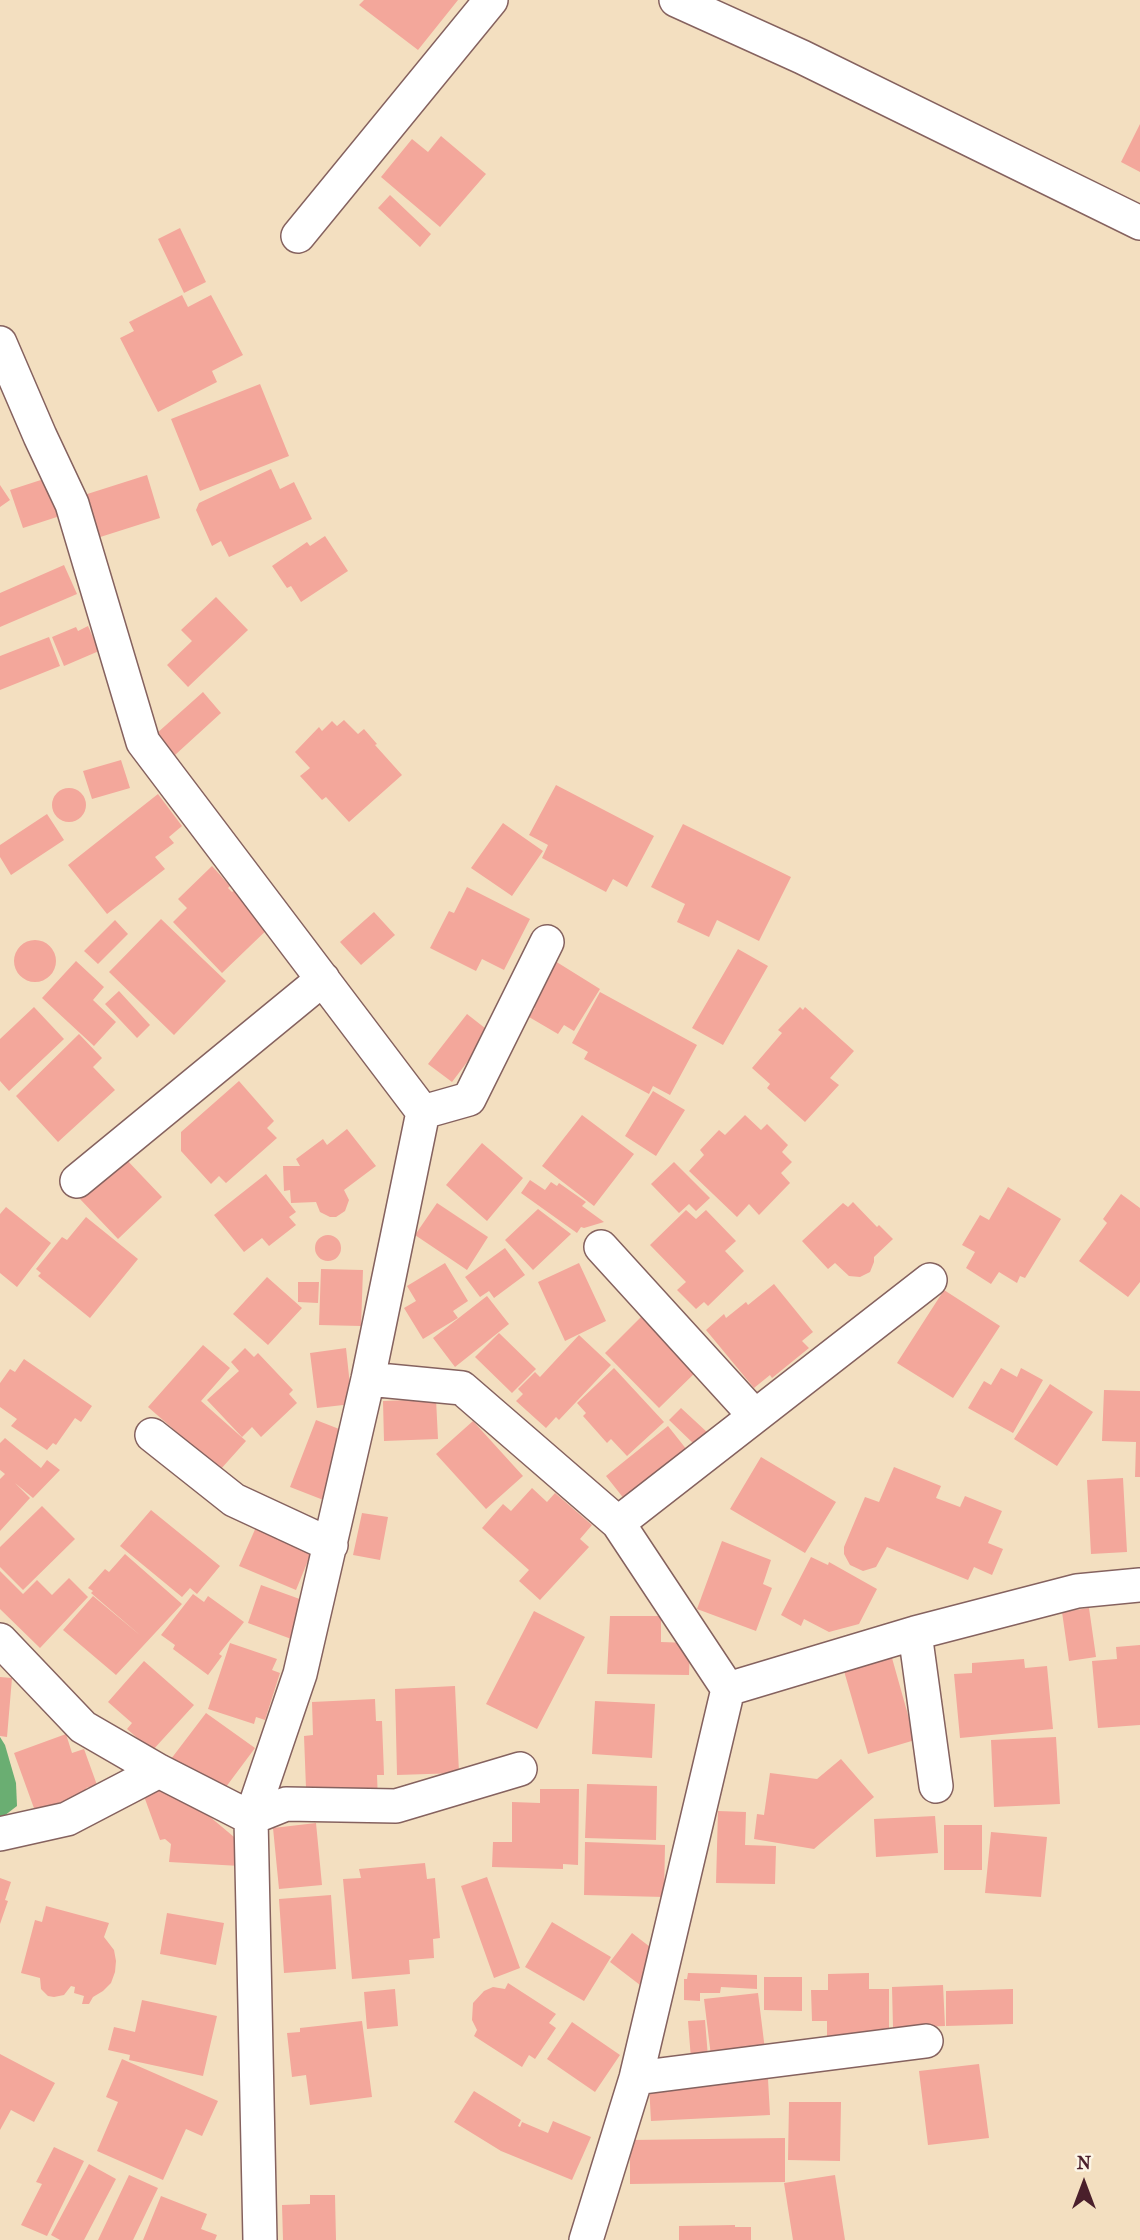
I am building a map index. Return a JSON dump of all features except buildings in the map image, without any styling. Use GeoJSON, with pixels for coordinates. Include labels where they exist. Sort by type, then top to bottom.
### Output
{"type":"FeatureCollection","features":[{"type":"Feature","properties":{"kind":"street"},"geometry":{"type":"LineString","coordinates":[[298,236],[491,0]]}},
{"type":"Feature","properties":{"kind":"street"},"geometry":{"type":"LineString","coordinates":[[676,0],[802,57],[1140,223]]}},
{"type":"Feature","properties":{"kind":"street"},"geometry":{"type":"LineString","coordinates":[[0,343],[72,504],[143,741],[423,1112],[368,1379],[300,1674],[251,1818],[260,2240]]}},
{"type":"Feature","properties":{"kind":"street"},"geometry":{"type":"LineString","coordinates":[[423,1112],[469,1099],[547,942]]}},
{"type":"Feature","properties":{"kind":"street"},"geometry":{"type":"LineString","coordinates":[[77,1181],[323,979]]}},
{"type":"Feature","properties":{"kind":"street"},"geometry":{"type":"LineString","coordinates":[[601,1247],[755,1416]]}},
{"type":"Feature","properties":{"kind":"street"},"geometry":{"type":"LineString","coordinates":[[618,1523],[930,1280]]}},
{"type":"Feature","properties":{"kind":"street"},"geometry":{"type":"LineString","coordinates":[[368,1379],[462,1388],[618,1523],[728,1689],[636,2078],[586,2240]]}},
{"type":"Feature","properties":{"kind":"street"},"geometry":{"type":"LineString","coordinates":[[152,1435],[234,1500],[331,1545]]}},
{"type":"Feature","properties":{"kind":"street"},"geometry":{"type":"LineString","coordinates":[[728,1689],[915,1633],[1077,1591],[1140,1585]]}},
{"type":"Feature","properties":{"kind":"street"},"geometry":{"type":"LineString","coordinates":[[915,1633],[936,1786]]}},
{"type":"Feature","properties":{"kind":"street"},"geometry":{"type":"LineString","coordinates":[[0,1640],[83,1727],[159,1771],[251,1818],[286,1804],[396,1806],[520,1769]]}},
{"type":"Feature","properties":{"kind":"street"},"geometry":{"type":"LineString","coordinates":[[0,1834],[67,1819],[159,1771]]}},
{"type":"Feature","properties":{"kind":"street"},"geometry":{"type":"LineString","coordinates":[[636,2078],[926,2042]]}},
{"type":"Feature","properties":{"kind":"green space"},"geometry":{"type":"Polygon","coordinates":[[[0,1737],[16,1783],[17,1806],[0,1819],[0,1737]]]}}]}
